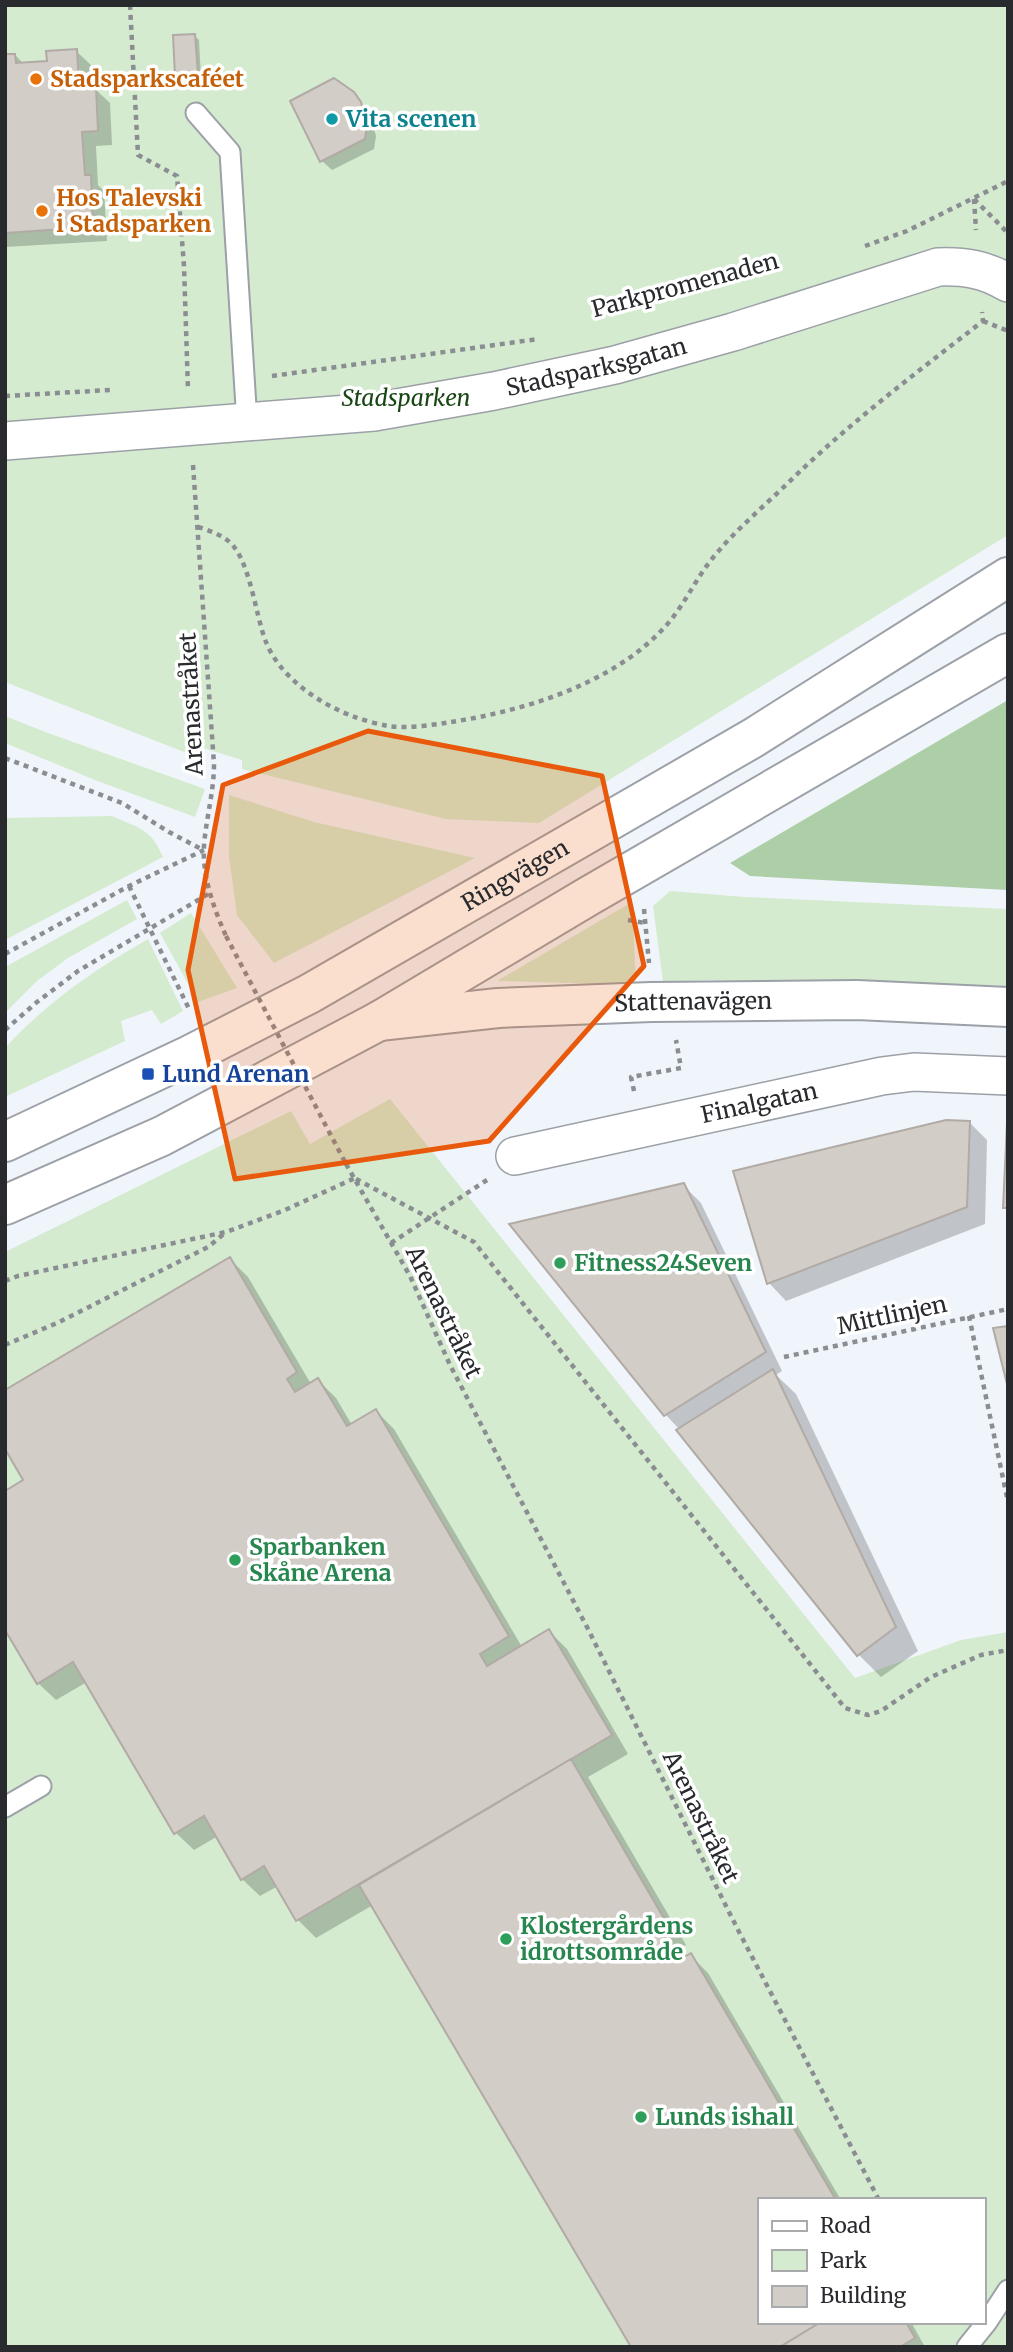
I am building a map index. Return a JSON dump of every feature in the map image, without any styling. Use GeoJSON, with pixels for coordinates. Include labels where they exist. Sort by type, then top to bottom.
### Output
{"type":"FeatureCollection","features":[{"type":"Feature","properties":{"kind":"main road","name":"Ringvägen"},"geometry":{"type":"LineString","coordinates":[[5,1142],[190,1055],[309,994],[753,738],[1008,577]]}},
{"type":"Feature","properties":{"kind":"main road"},"geometry":{"type":"LineString","coordinates":[[5,1205],[162,1136],[379,1021],[1008,653]]}},
{"type":"Feature","properties":{"kind":"main road","name":"Stattenavägen"},"geometry":{"type":"LineString","coordinates":[[379,1021],[498,1008],[651,1002],[857,1000],[1008,1007]]}},
{"type":"Feature","properties":{"kind":"street","name":"Stadsparksgatan"},"geometry":{"type":"LineString","coordinates":[[5,441],[374,412],[494,391],[615,365],[733,332],[938,267],[958,266],[993,276]]}},
{"type":"Feature","properties":{"kind":"street","name":"Finalgatan"},"geometry":{"type":"LineString","coordinates":[[515,1156],[882,1076],[914,1072],[1008,1076]]}},
{"type":"Feature","properties":{"kind":"lane"},"geometry":{"type":"LineString","coordinates":[[196,113],[230,152],[247,423]]}},
{"type":"Feature","properties":{"kind":"lane"},"geometry":{"type":"LineString","coordinates":[[5,1807],[41,1786]]}},
{"type":"Feature","properties":{"kind":"lane"},"geometry":{"type":"LineString","coordinates":[[967,2347],[1008,2290]]}},
{"type":"Feature","properties":{"kind":"path","name":"Arenastråket"},"geometry":{"type":"LineString","coordinates":[[130,5],[138,155],[177,176],[184,266],[190,427],[214,764],[213,796],[204,850],[216,914],[346,1164],[410,1276],[450,1365],[588,1629],[737,1928],[878,2198]]}},
{"type":"Feature","properties":{"kind":"path"},"geometry":{"type":"LineString","coordinates":[[855,250],[907,231],[1008,181]]}},
{"type":"Feature","properties":{"kind":"path"},"geometry":{"type":"LineString","coordinates":[[974,200],[1008,233]]}},
{"type":"Feature","properties":{"kind":"path"},"geometry":{"type":"LineString","coordinates":[[198,527],[228,540],[240,554],[267,644],[285,670],[310,694],[351,715],[388,726],[426,725],[489,716],[547,700],[610,670],[640,651],[662,631],[686,602],[715,554],[792,479],[916,373],[983,321],[993,276]]}},
{"type":"Feature","properties":{"kind":"path"},"geometry":{"type":"LineString","coordinates":[[983,321],[1008,331]]}},
{"type":"Feature","properties":{"kind":"path"},"geometry":{"type":"LineString","coordinates":[[355,365],[544,338]]}},
{"type":"Feature","properties":{"kind":"path"},"geometry":{"type":"LineString","coordinates":[[175,387],[188,386]]}},
{"type":"Feature","properties":{"kind":"path"},"geometry":{"type":"LineString","coordinates":[[5,396],[123,390]]}},
{"type":"Feature","properties":{"kind":"path"},"geometry":{"type":"LineString","coordinates":[[5,758],[122,803],[204,850]]}},
{"type":"Feature","properties":{"kind":"path"},"geometry":{"type":"LineString","coordinates":[[5,954],[130,886],[204,850]]}},
{"type":"Feature","properties":{"kind":"path"},"geometry":{"type":"LineString","coordinates":[[130,886],[194,1020]]}},
{"type":"Feature","properties":{"kind":"path"},"geometry":{"type":"LineString","coordinates":[[5,1030],[78,971],[210,893]]}},
{"type":"Feature","properties":{"kind":"path"},"geometry":{"type":"LineString","coordinates":[[391,1243],[478,1186],[515,1156]]}},
{"type":"Feature","properties":{"kind":"path"},"geometry":{"type":"LineString","coordinates":[[5,1281],[226,1232],[285,1210],[355,1178],[474,1242],[845,1708],[868,1715],[881,1711],[931,1678],[981,1655],[1008,1650]]}},
{"type":"Feature","properties":{"kind":"path"},"geometry":{"type":"LineString","coordinates":[[5,1345],[57,1323],[208,1247],[226,1232]]}},
{"type":"Feature","properties":{"kind":"path","name":"Mittlinjen"},"geometry":{"type":"LineString","coordinates":[[784,1357],[1008,1309]]}},
{"type":"Feature","properties":{"kind":"path"},"geometry":{"type":"LineString","coordinates":[[970,1316],[1008,1502]]}},
{"type":"Feature","properties":{"kind":"highlighted area"},"geometry":{"type":"Polygon","coordinates":[[[368,731],[602,776],[644,966],[489,1141],[235,1179],[188,970],[223,785],[368,731]]]}},
{"type":"Feature","properties":{"kind":"green space","name":"Stadsparken"},"geometry":{"type":"Polygon","coordinates":[[[5,5],[1008,5],[1008,535],[539,823],[446,819],[242,769],[242,760],[203,748],[202,759],[5,682],[5,5]]]}},
{"type":"Feature","properties":{"kind":"green space"},"geometry":{"type":"Polygon","coordinates":[[[1008,700],[1008,890],[750,876],[730,863],[1008,700]]]}},
{"type":"Feature","properties":{"kind":"green space"},"geometry":{"type":"Polygon","coordinates":[[[5,716],[205,789],[195,817],[5,743],[5,716]]]}},
{"type":"Feature","properties":{"kind":"green space"},"geometry":{"type":"Polygon","coordinates":[[[229,795],[314,822],[475,858],[274,963],[237,915],[229,856],[229,795]]]}},
{"type":"Feature","properties":{"kind":"green space"},"geometry":{"type":"Polygon","coordinates":[[[112,816],[148,834],[163,857],[5,940],[5,818],[112,816]]]}},
{"type":"Feature","properties":{"kind":"green space"},"geometry":{"type":"Polygon","coordinates":[[[670,891],[1008,909],[1008,986],[709,980],[663,982],[653,906],[670,891]]]}},
{"type":"Feature","properties":{"kind":"green space"},"geometry":{"type":"Polygon","coordinates":[[[127,900],[137,919],[68,958],[37,981],[5,1013],[5,967],[127,900]]]}},
{"type":"Feature","properties":{"kind":"green space"},"geometry":{"type":"Polygon","coordinates":[[[632,902],[636,985],[497,981],[632,902]]]}},
{"type":"Feature","properties":{"kind":"green space"},"geometry":{"type":"Polygon","coordinates":[[[191,913],[237,988],[198,1002],[160,933],[191,913]]]}},
{"type":"Feature","properties":{"kind":"green space"},"geometry":{"type":"Polygon","coordinates":[[[148,939],[183,1011],[161,1024],[152,1010],[121,1021],[125,1041],[5,1097],[5,1048],[38,1015],[72,987],[148,939]]]}},
{"type":"Feature","properties":{"kind":"green space","name":"Klostergårdens idrottsområde"},"geometry":{"type":"Polygon","coordinates":[[[390,1099],[855,1678],[961,1640],[1008,1632],[1008,2347],[5,2347],[5,1252],[291,1111],[310,1144],[390,1099]]]}},
{"type":"Feature","properties":{"kind":"building"},"geometry":{"type":"Polygon","coordinates":[[[195,34],[198,74],[175,76],[173,35],[195,34]]]}},
{"type":"Feature","properties":{"kind":"building"},"geometry":{"type":"Polygon","coordinates":[[[77,49],[79,88],[96,87],[98,131],[82,132],[85,175],[91,175],[93,227],[5,233],[5,54],[15,54],[16,63],[47,61],[46,51],[77,49]]]}},
{"type":"Feature","properties":{"kind":"building","name":"Vita scenen"},"geometry":{"type":"Polygon","coordinates":[[[334,78],[354,92],[361,102],[367,125],[365,139],[320,162],[290,101],[334,78]]]}},
{"type":"Feature","properties":{"kind":"building"},"geometry":{"type":"Polygon","coordinates":[[[946,1120],[970,1121],[967,1207],[767,1284],[733,1171],[946,1120]]]}},
{"type":"Feature","properties":{"kind":"building"},"geometry":{"type":"Polygon","coordinates":[[[1007,1123],[1008,1208],[1003,1208],[1007,1123]]]}},
{"type":"Feature","properties":{"kind":"building"},"geometry":{"type":"Polygon","coordinates":[[[684,1183],[766,1352],[664,1416],[509,1224],[684,1183]]]}},
{"type":"Feature","properties":{"kind":"building","name":"Sparbanken Skåne Arena"},"geometry":{"type":"Polygon","coordinates":[[[230,1257],[297,1372],[287,1379],[295,1392],[318,1378],[347,1426],[376,1409],[509,1636],[480,1654],[487,1666],[549,1629],[612,1735],[296,1921],[264,1866],[241,1880],[204,1816],[174,1834],[73,1662],[37,1684],[5,1630],[5,1491],[23,1480],[5,1449],[5,1390],[230,1257]]]}},
{"type":"Feature","properties":{"kind":"building"},"geometry":{"type":"Polygon","coordinates":[[[1008,1326],[1008,1388],[993,1328],[1008,1326]]]}},
{"type":"Feature","properties":{"kind":"building"},"geometry":{"type":"Polygon","coordinates":[[[773,1369],[896,1627],[857,1656],[676,1430],[773,1369]]]}},
{"type":"Feature","properties":{"kind":"building","name":"Lunds ishall"},"geometry":{"type":"Polygon","coordinates":[[[571,1759],[669,1927],[662,1931],[679,1960],[691,1953],[835,2198],[758,2198],[758,2324],[818,2324],[780,2347],[631,2347],[359,1885],[571,1759]]]}},
{"type":"Feature","properties":{"kind":"building"},"geometry":{"type":"Polygon","coordinates":[[[818,2324],[907,2324],[915,2338],[900,2347],[780,2347],[818,2324]]]}},
{"type":"Feature","properties":{"kind":"place","name":"Stadsparkscaféet"},"geometry":{"type":"Point","coordinates":[36,79]}},
{"type":"Feature","properties":{"kind":"place","name":"Vita scenen"},"geometry":{"type":"Point","coordinates":[332,119]}},
{"type":"Feature","properties":{"kind":"place","name":"Hos Talevski i Stadsparken"},"geometry":{"type":"Point","coordinates":[42,211]}},
{"type":"Feature","properties":{"kind":"place","name":"Lund Arenan"},"geometry":{"type":"Point","coordinates":[148,1074]}},
{"type":"Feature","properties":{"kind":"place","name":"Fitness24Seven"},"geometry":{"type":"Point","coordinates":[560,1263]}},
{"type":"Feature","properties":{"kind":"place","name":"Sparbanken Skåne Arena"},"geometry":{"type":"Point","coordinates":[235,1560]}},
{"type":"Feature","properties":{"kind":"place","name":"Klostergårdens idrottsområde"},"geometry":{"type":"Point","coordinates":[506,1939]}},
{"type":"Feature","properties":{"kind":"place","name":"Lunds ishall"},"geometry":{"type":"Point","coordinates":[641,2117]}}]}
